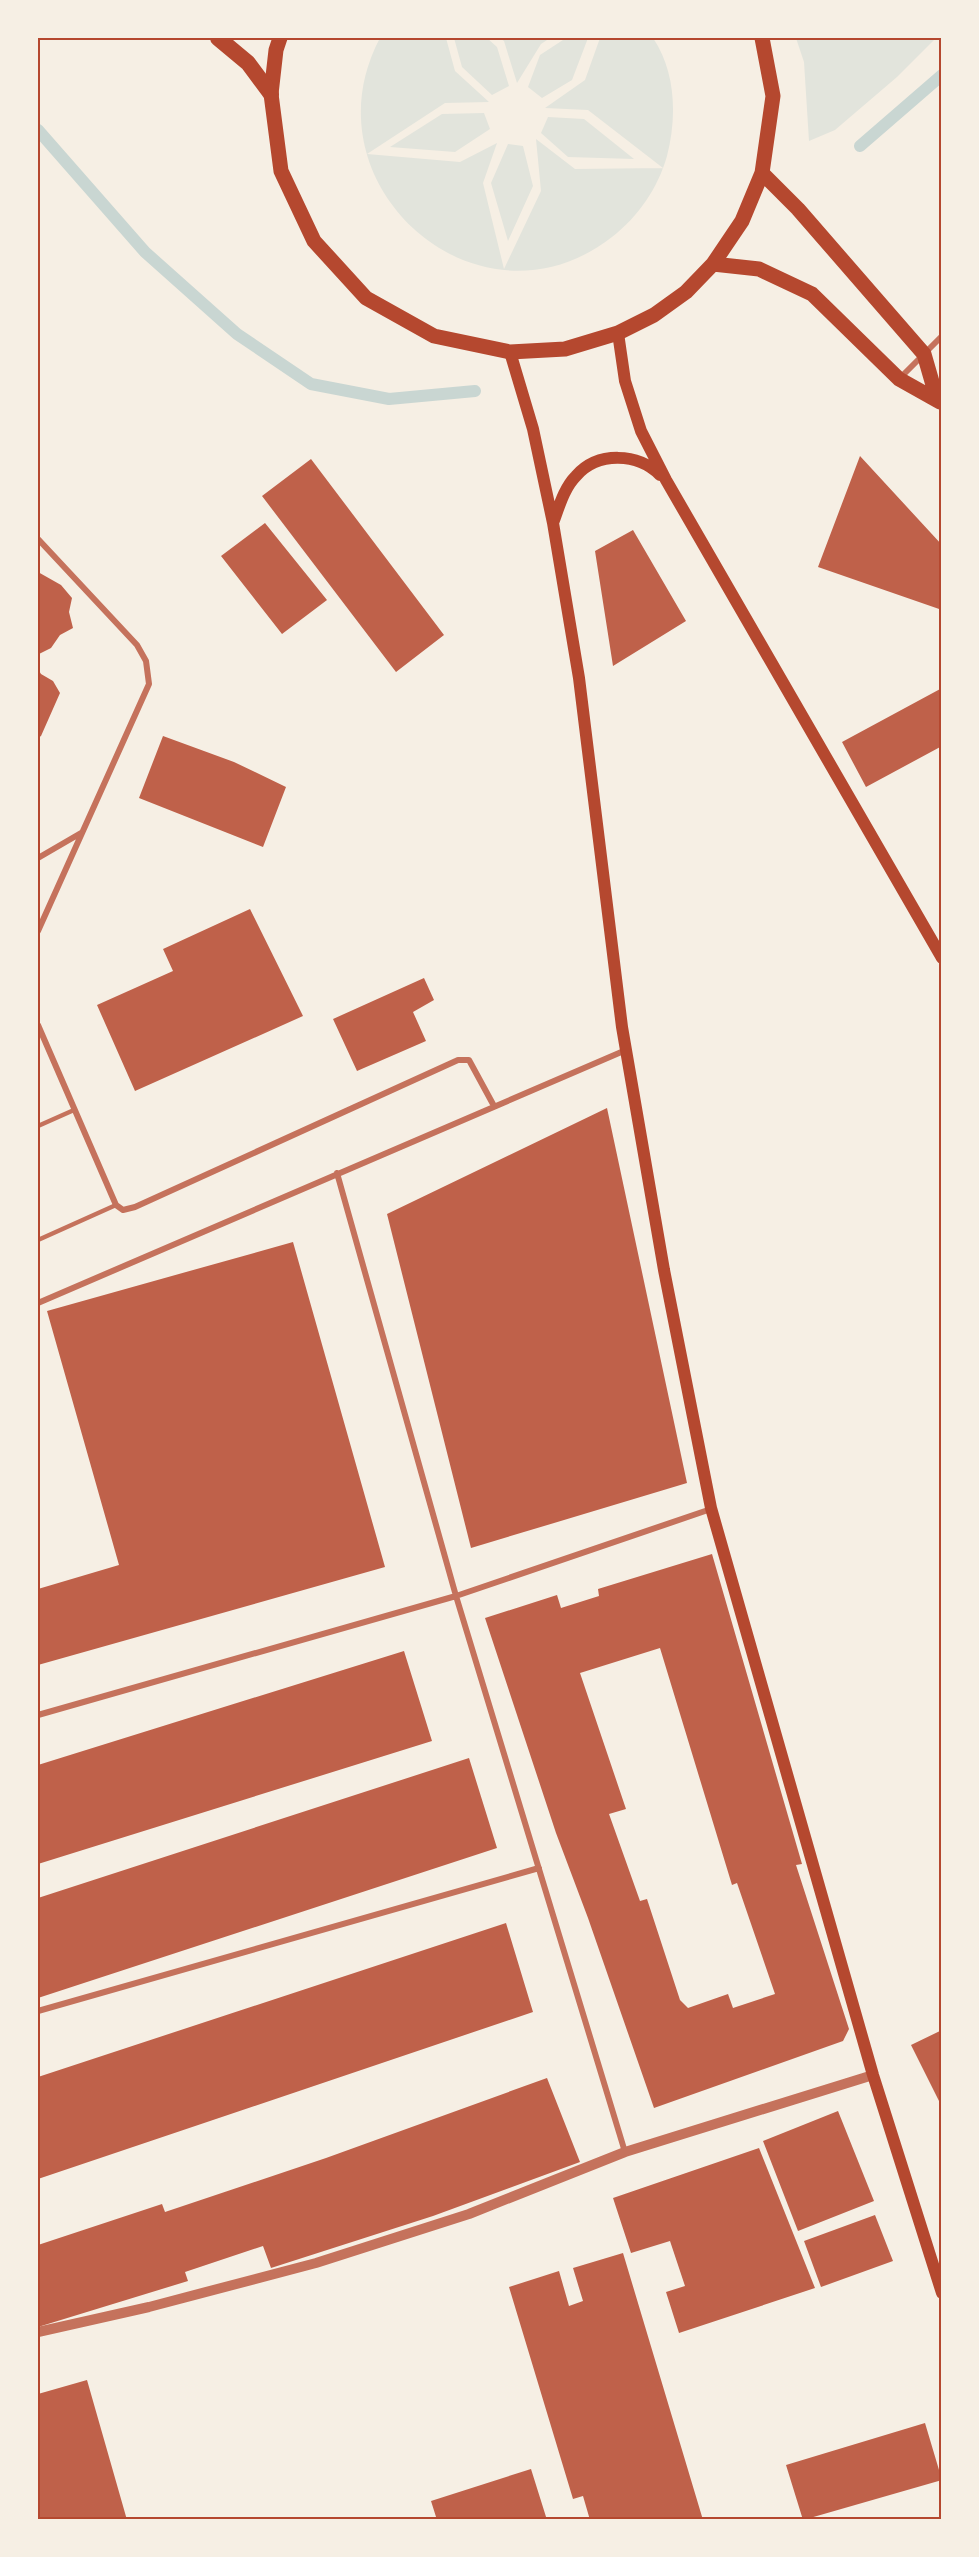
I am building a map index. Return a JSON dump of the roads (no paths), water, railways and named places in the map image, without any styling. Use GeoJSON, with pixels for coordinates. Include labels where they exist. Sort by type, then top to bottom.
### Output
{"type":"FeatureCollection","features":[{"type":"Feature","properties":{"kind":"highway"},"geometry":{"type":"LineString","coordinates":[[218,38],[248,63],[271,94]]}},
{"type":"Feature","properties":{"kind":"main road"},"geometry":{"type":"LineString","coordinates":[[280,38],[276,50],[271,94],[281,171],[314,241],[366,298],[434,336],[510,352],[565,349],[618,333],[654,315],[670,304],[686,292],[713,264],[742,221],[762,173],[773,96],[762,38]]}},
{"type":"Feature","properties":{"kind":"main road"},"geometry":{"type":"LineString","coordinates":[[762,173],[798,209],[924,354],[939,402]]}},
{"type":"Feature","properties":{"kind":"main road"},"geometry":{"type":"LineString","coordinates":[[713,264],[759,269],[812,294],[899,379],[939,402]]}},
{"type":"Feature","properties":{"kind":"main road"},"geometry":{"type":"LineString","coordinates":[[618,333],[625,381],[641,431],[666,480],[942,958]]}},
{"type":"Feature","properties":{"kind":"main road"},"geometry":{"type":"LineString","coordinates":[[510,352],[533,429],[553,523],[579,678],[626,1050],[664,1270],[711,1508],[873,2075],[942,2293]]}},
{"type":"Feature","properties":{"kind":"main road"},"geometry":{"type":"LineString","coordinates":[[553,523],[567,490],[576,476],[589,465],[605,459],[622,457],[638,460],[654,468],[666,480]]}},
{"type":"Feature","properties":{"kind":"street"},"geometry":{"type":"LineString","coordinates":[[899,379],[942,336]]}},
{"type":"Feature","properties":{"kind":"street"},"geometry":{"type":"LineString","coordinates":[[936,342],[942,348]]}},
{"type":"Feature","properties":{"kind":"street"},"geometry":{"type":"LineString","coordinates":[[38,538],[137,645],[146,661],[149,684],[38,931]]}},
{"type":"Feature","properties":{"kind":"street"},"geometry":{"type":"LineString","coordinates":[[38,858],[82,832]]}},
{"type":"Feature","properties":{"kind":"street"},"geometry":{"type":"LineString","coordinates":[[38,1024],[116,1205],[123,1210],[135,1207],[458,1060],[469,1060],[494,1106]]}},
{"type":"Feature","properties":{"kind":"street"},"geometry":{"type":"LineString","coordinates":[[38,1304],[626,1050]]}},
{"type":"Feature","properties":{"kind":"street"},"geometry":{"type":"LineString","coordinates":[[337,1173],[456,1596],[626,2152]]}},
{"type":"Feature","properties":{"kind":"street"},"geometry":{"type":"LineString","coordinates":[[38,1715],[456,1596],[711,1508]]}},
{"type":"Feature","properties":{"kind":"street"},"geometry":{"type":"LineString","coordinates":[[38,2011],[539,1868]]}},
{"type":"Feature","properties":{"kind":"street"},"geometry":{"type":"LineString","coordinates":[[38,2332],[150,2307],[316,2263],[469,2214],[626,2152],[873,2075]]}},
{"type":"Feature","properties":{"kind":"lane"},"geometry":{"type":"LineString","coordinates":[[38,1126],[74,1110]]}},
{"type":"Feature","properties":{"kind":"lane"},"geometry":{"type":"LineString","coordinates":[[38,1240],[116,1205]]}},
{"type":"Feature","properties":{"kind":"waterway"},"geometry":{"type":"LineString","coordinates":[[860,146],[942,75]]}},
{"type":"Feature","properties":{"kind":"waterway"},"geometry":{"type":"LineString","coordinates":[[38,130],[145,252],[237,334],[311,384],[389,399],[475,391]]}}]}
